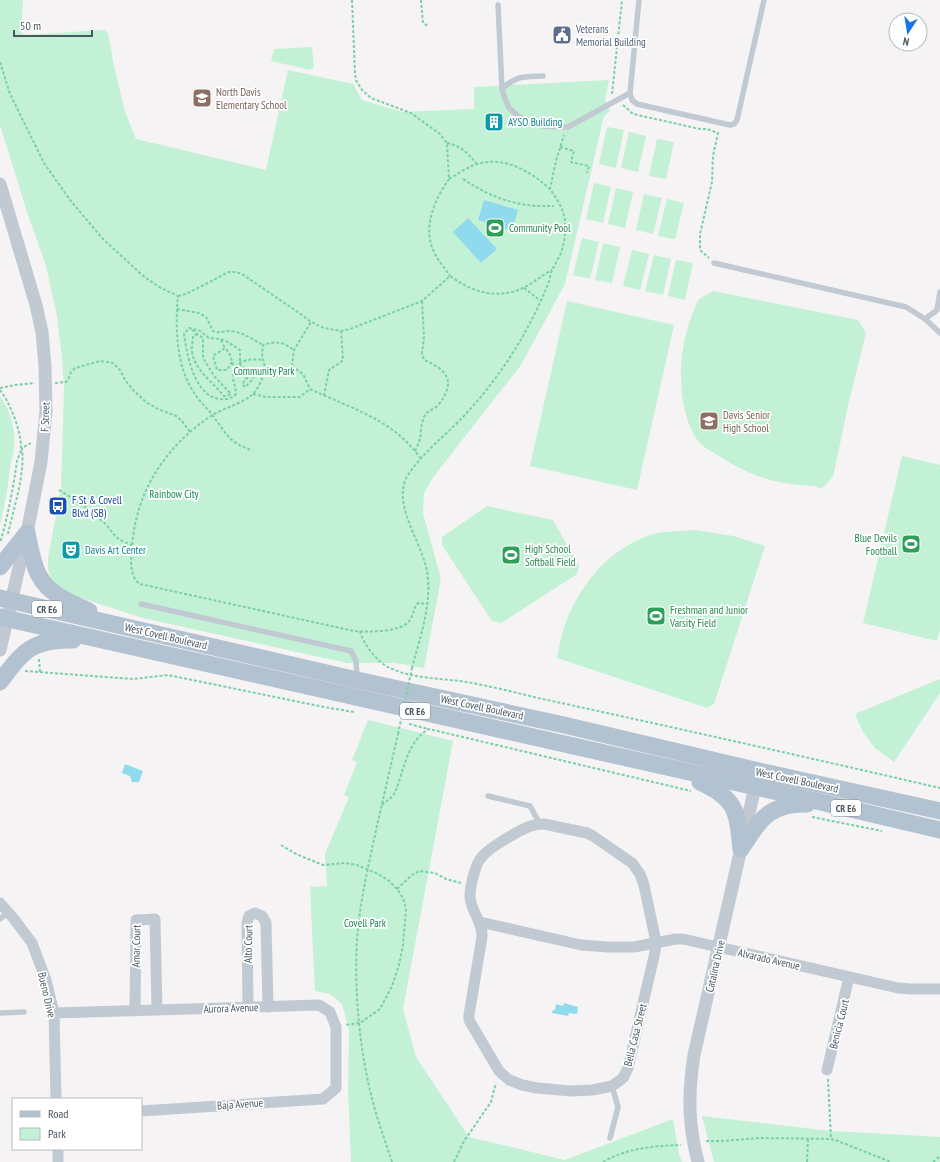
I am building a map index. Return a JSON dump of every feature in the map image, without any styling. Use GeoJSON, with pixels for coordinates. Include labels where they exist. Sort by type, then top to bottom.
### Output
{"type":"FeatureCollection","features":[{"type":"Feature","properties":{"kind":"main road"},"geometry":{"type":"LineString","coordinates":[[0,567],[28,533]]}},
{"type":"Feature","properties":{"kind":"main road"},"geometry":{"type":"LineString","coordinates":[[28,533],[31,553],[36,570],[44,585],[64,600],[113,624]]}},
{"type":"Feature","properties":{"kind":"main road","name":"West Covell Boulevard"},"geometry":{"type":"LineString","coordinates":[[6,599],[113,624],[356,693],[564,725],[757,779],[829,804],[940,830]]}},
{"type":"Feature","properties":{"kind":"main road","name":"West Covell Boulevard"},"geometry":{"type":"LineString","coordinates":[[4,618],[105,642],[356,693],[672,769],[757,779],[939,810]]}},
{"type":"Feature","properties":{"kind":"main road"},"geometry":{"type":"LineString","coordinates":[[0,682],[17,659],[32,646],[44,642],[62,640],[105,642]]}},
{"type":"Feature","properties":{"kind":"main road"},"geometry":{"type":"LineString","coordinates":[[672,769],[721,792],[730,801],[738,817],[741,849]]}},
{"type":"Feature","properties":{"kind":"main road"},"geometry":{"type":"LineString","coordinates":[[741,849],[758,823],[770,812],[782,807],[800,804],[829,804]]}},
{"type":"Feature","properties":{"kind":"street","name":"F Street"},"geometry":{"type":"LineString","coordinates":[[0,184],[36,304],[44,352],[46,411],[45,436],[28,533],[6,599],[0,650]]}},
{"type":"Feature","properties":{"kind":"street","name":"Catalina Drive"},"geometry":{"type":"LineString","coordinates":[[698,1162],[693,1143],[689,1104],[694,1055],[757,779]]}},
{"type":"Feature","properties":{"kind":"street"},"geometry":{"type":"LineString","coordinates":[[612,1086],[592,1090],[570,1091],[537,1088],[509,1080],[499,1071],[470,1020],[469,1015],[482,937],[480,922],[470,897],[477,864],[487,851],[526,828],[540,824],[551,825],[593,836],[632,863],[640,874],[644,885],[656,942]]}},
{"type":"Feature","properties":{"kind":"street","name":"Bueno Drive"},"geometry":{"type":"LineString","coordinates":[[0,903],[4,916],[32,943],[46,980],[54,1013],[56,1098]]}},
{"type":"Feature","properties":{"kind":"street","name":"Alto Court"},"geometry":{"type":"LineString","coordinates":[[248,1007],[247,923],[249,916],[255,913],[262,916],[266,923],[268,1007]]}},
{"type":"Feature","properties":{"kind":"street","name":"Amar Court"},"geometry":{"type":"LineString","coordinates":[[135,1011],[136,920],[156,919],[156,1010]]}},
{"type":"Feature","properties":{"kind":"street","name":"Alvarado Avenue"},"geometry":{"type":"LineString","coordinates":[[480,922],[581,945],[634,947],[656,942],[683,939],[849,977],[911,989],[940,989]]}},
{"type":"Feature","properties":{"kind":"street","name":"Bella Casa Street"},"geometry":{"type":"LineString","coordinates":[[612,1086],[623,1078],[628,1068],[656,942]]}},
{"type":"Feature","properties":{"kind":"street","name":"Benicia Court"},"geometry":{"type":"LineString","coordinates":[[827,1070],[849,977]]}},
{"type":"Feature","properties":{"kind":"street","name":"Aurora Avenue"},"geometry":{"type":"LineString","coordinates":[[54,1013],[319,1005],[330,1012],[336,1027],[336,1088]]}},
{"type":"Feature","properties":{"kind":"street","name":"Baja Avenue"},"geometry":{"type":"LineString","coordinates":[[142,1111],[323,1099],[336,1088]]}},
{"type":"Feature","properties":{"kind":"street"},"geometry":{"type":"LineString","coordinates":[[58,1150],[58,1162]]}},
{"type":"Feature","properties":{"kind":"lane"},"geometry":{"type":"LineString","coordinates":[[639,0],[630,93],[632,100],[637,104],[730,125],[734,124],[737,120],[764,0]]}},
{"type":"Feature","properties":{"kind":"lane"},"geometry":{"type":"LineString","coordinates":[[498,5],[502,89],[510,108],[517,115],[530,122],[543,126],[568,127],[630,93]]}},
{"type":"Feature","properties":{"kind":"lane"},"geometry":{"type":"LineString","coordinates":[[502,89],[510,81],[519,78],[543,76]]}},
{"type":"Feature","properties":{"kind":"lane"},"geometry":{"type":"LineString","coordinates":[[714,263],[906,307],[925,319],[940,333]]}},
{"type":"Feature","properties":{"kind":"lane"},"geometry":{"type":"LineString","coordinates":[[925,319],[936,310],[940,292]]}},
{"type":"Feature","properties":{"kind":"lane"},"geometry":{"type":"LineString","coordinates":[[141,604],[351,651],[356,661],[356,693]]}},
{"type":"Feature","properties":{"kind":"lane"},"geometry":{"type":"LineString","coordinates":[[488,796],[530,806],[540,824]]}},
{"type":"Feature","properties":{"kind":"lane"},"geometry":{"type":"LineString","coordinates":[[0,1013],[24,1012]]}},
{"type":"Feature","properties":{"kind":"lane"},"geometry":{"type":"LineString","coordinates":[[610,1138],[618,1107],[612,1086]]}},
{"type":"Feature","properties":{"kind":"path"},"geometry":{"type":"LineString","coordinates":[[352,0],[356,80],[362,90],[371,98],[378,102],[411,113],[440,134],[447,143],[449,179]]}},
{"type":"Feature","properties":{"kind":"path"},"geometry":{"type":"LineString","coordinates":[[422,0],[423,23],[428,26]]}},
{"type":"Feature","properties":{"kind":"path"},"geometry":{"type":"LineString","coordinates":[[611,103],[622,0]]}},
{"type":"Feature","properties":{"kind":"path"},"geometry":{"type":"LineString","coordinates":[[0,62],[10,94],[44,163],[70,200],[102,238],[142,275],[159,287],[178,296],[186,294],[219,276],[229,272],[236,272],[242,274],[311,322],[324,328],[341,331],[362,325],[422,301],[450,276]]}},
{"type":"Feature","properties":{"kind":"path"},"geometry":{"type":"LineString","coordinates":[[619,99],[623,106],[633,114],[718,133],[713,156],[712,182],[700,234],[700,250],[714,263]]}},
{"type":"Feature","properties":{"kind":"path"},"geometry":{"type":"LineString","coordinates":[[550,189],[560,147],[568,127]]}},
{"type":"Feature","properties":{"kind":"path"},"geometry":{"type":"LineString","coordinates":[[447,143],[457,145],[477,164]]}},
{"type":"Feature","properties":{"kind":"path"},"geometry":{"type":"LineString","coordinates":[[560,147],[574,150],[571,162],[589,166],[587,173]]}},
{"type":"Feature","properties":{"kind":"path"},"geometry":{"type":"LineString","coordinates":[[392,1162],[376,1113],[364,1060],[357,981],[357,939],[360,908],[367,870],[427,604],[428,585],[426,568],[419,544],[404,510],[402,495],[407,477],[421,459],[472,408],[515,350],[549,283],[552,270],[563,247],[566,232],[565,219],[560,205],[550,189],[524,169],[507,163],[492,162],[477,164],[449,179],[435,202],[431,215],[430,229],[434,252],[450,276],[462,285],[473,290],[496,294],[524,288],[540,276],[552,270]]}},
{"type":"Feature","properties":{"kind":"path"},"geometry":{"type":"LineString","coordinates":[[463,179],[491,196],[511,202],[532,206],[554,206]]}},
{"type":"Feature","properties":{"kind":"path"},"geometry":{"type":"LineString","coordinates":[[524,288],[541,301]]}},
{"type":"Feature","properties":{"kind":"path"},"geometry":{"type":"LineString","coordinates":[[178,296],[176,309],[177,341],[182,365],[196,396],[213,415],[228,438],[238,446],[250,450]]}},
{"type":"Feature","properties":{"kind":"path"},"geometry":{"type":"LineString","coordinates":[[415,451],[419,442],[425,416],[439,404],[444,396],[448,384],[444,371],[424,360],[422,353],[424,337],[422,301]]}},
{"type":"Feature","properties":{"kind":"path"},"geometry":{"type":"LineString","coordinates":[[176,309],[199,313],[206,317],[213,331],[216,333],[229,331],[239,333],[263,345],[275,342],[286,345],[294,350]]}},
{"type":"Feature","properties":{"kind":"path"},"geometry":{"type":"LineString","coordinates":[[292,366],[294,350],[311,322]]}},
{"type":"Feature","properties":{"kind":"path"},"geometry":{"type":"LineString","coordinates":[[189,328],[198,334],[203,338],[203,358],[214,376],[231,394],[224,396],[203,376],[195,362],[191,351],[193,336],[198,334]]}},
{"type":"Feature","properties":{"kind":"path"},"geometry":{"type":"LineString","coordinates":[[189,328],[200,331],[209,338],[220,339],[230,343],[240,350],[240,364],[244,369],[249,370],[254,374],[245,387],[242,384],[248,377],[244,376],[241,370],[244,369]]}},
{"type":"Feature","properties":{"kind":"path"},"geometry":{"type":"LineString","coordinates":[[189,328],[184,334],[186,350],[194,374],[206,394],[224,400],[231,398],[236,394],[231,354],[225,348],[220,339]]}},
{"type":"Feature","properties":{"kind":"path"},"geometry":{"type":"LineString","coordinates":[[324,396],[329,370],[343,359],[341,331]]}},
{"type":"Feature","properties":{"kind":"path"},"geometry":{"type":"LineString","coordinates":[[263,345],[262,354],[266,371],[253,394],[213,415],[190,432],[171,450],[158,467],[149,483],[140,504],[132,545],[132,572],[135,581],[140,584],[360,632],[390,630],[402,627],[410,620],[414,608],[418,603],[427,604]]}},
{"type":"Feature","properties":{"kind":"path"},"geometry":{"type":"LineString","coordinates":[[225,348],[213,356],[217,370],[227,370],[232,362]]}},
{"type":"Feature","properties":{"kind":"path"},"geometry":{"type":"LineString","coordinates":[[234,369],[252,358],[263,360]]}},
{"type":"Feature","properties":{"kind":"path"},"geometry":{"type":"LineString","coordinates":[[61,383],[68,380],[71,372],[75,368],[100,361],[113,363],[120,370],[125,380],[134,391],[146,402],[158,410],[176,416],[182,421],[190,432]]}},
{"type":"Feature","properties":{"kind":"path"},"geometry":{"type":"LineString","coordinates":[[292,366],[303,374],[310,389],[362,411],[379,420],[404,439],[421,459]]}},
{"type":"Feature","properties":{"kind":"path"},"geometry":{"type":"LineString","coordinates":[[266,371],[280,372],[292,366]]}},
{"type":"Feature","properties":{"kind":"path"},"geometry":{"type":"LineString","coordinates":[[8,536],[22,473],[23,459],[15,419],[0,389],[27,384]]}},
{"type":"Feature","properties":{"kind":"path"},"geometry":{"type":"LineString","coordinates":[[253,394],[266,397],[300,397],[310,389]]}},
{"type":"Feature","properties":{"kind":"path"},"geometry":{"type":"LineString","coordinates":[[0,543],[13,487],[18,457],[22,448]]}},
{"type":"Feature","properties":{"kind":"path"},"geometry":{"type":"LineString","coordinates":[[59,490],[85,507],[102,521],[116,538],[132,545]]}},
{"type":"Feature","properties":{"kind":"path"},"geometry":{"type":"LineString","coordinates":[[360,632],[364,642],[381,662],[389,668],[400,672],[468,682],[760,746],[940,788]]}},
{"type":"Feature","properties":{"kind":"path"},"geometry":{"type":"LineString","coordinates":[[38,657],[40,661],[40,672]]}},
{"type":"Feature","properties":{"kind":"path"},"geometry":{"type":"LineString","coordinates":[[24,671],[134,679],[168,675],[324,707],[356,693]]}},
{"type":"Feature","properties":{"kind":"path"},"geometry":{"type":"LineString","coordinates":[[399,722],[648,780],[696,793]]}},
{"type":"Feature","properties":{"kind":"path"},"geometry":{"type":"LineString","coordinates":[[382,805],[393,796],[412,747],[421,735],[429,729]]}},
{"type":"Feature","properties":{"kind":"path"},"geometry":{"type":"LineString","coordinates":[[808,816],[888,833]]}},
{"type":"Feature","properties":{"kind":"path"},"geometry":{"type":"LineString","coordinates":[[281,845],[296,854],[323,865],[345,863],[357,865],[388,880],[404,898],[406,909],[406,926],[399,965],[392,986],[380,1009],[360,1023],[336,1027]]}},
{"type":"Feature","properties":{"kind":"path"},"geometry":{"type":"LineString","coordinates":[[397,889],[418,871],[435,873],[446,879],[472,886]]}},
{"type":"Feature","properties":{"kind":"path"},"geometry":{"type":"LineString","coordinates":[[827,1070],[830,1093],[831,1139]]}},
{"type":"Feature","properties":{"kind":"path"},"geometry":{"type":"LineString","coordinates":[[454,1162],[464,1141],[491,1102],[499,1071]]}},
{"type":"Feature","properties":{"kind":"path"},"geometry":{"type":"LineString","coordinates":[[706,1140],[722,1142],[760,1138],[831,1139],[891,1162]]}},
{"type":"Feature","properties":{"kind":"path"},"geometry":{"type":"LineString","coordinates":[[808,1139],[808,1162]]}},
{"type":"Feature","properties":{"kind":"path"},"geometry":{"type":"LineString","coordinates":[[603,1162],[620,1154],[650,1147],[681,1145]]}},
{"type":"Feature","properties":{"kind":"path"},"geometry":{"type":"LineString","coordinates":[[933,1162],[940,1156]]}},
{"type":"Feature","properties":{"kind":"green space","name":"Community Park"},"geometry":{"type":"Polygon","coordinates":[[[0,0],[23,0],[21,32],[24,35],[104,30],[108,33],[125,112],[136,139],[266,170],[288,70],[353,84],[362,100],[402,112],[474,109],[474,87],[609,80],[605,100],[610,111],[604,116],[565,284],[521,365],[434,476],[424,493],[423,513],[441,579],[424,668],[395,663],[347,663],[143,618],[63,592],[51,579],[48,568],[48,558],[61,489],[64,387],[62,358],[57,316],[46,266],[27,212],[0,125],[0,0]]]}},
{"type":"Feature","properties":{"kind":"green space"},"geometry":{"type":"Polygon","coordinates":[[[312,47],[314,67],[310,70],[271,61],[274,49],[312,47]]]}},
{"type":"Feature","properties":{"kind":"green space"},"geometry":{"type":"Polygon","coordinates":[[[607,127],[624,130],[616,168],[599,164],[607,127]]]}},
{"type":"Feature","properties":{"kind":"green space"},"geometry":{"type":"Polygon","coordinates":[[[629,132],[646,136],[638,172],[621,168],[629,132]]]}},
{"type":"Feature","properties":{"kind":"green space"},"geometry":{"type":"Polygon","coordinates":[[[657,139],[674,142],[666,179],[649,176],[657,139]]]}},
{"type":"Feature","properties":{"kind":"green space"},"geometry":{"type":"Polygon","coordinates":[[[594,183],[611,187],[603,223],[586,219],[594,183]]]}},
{"type":"Feature","properties":{"kind":"green space"},"geometry":{"type":"Polygon","coordinates":[[[616,188],[633,192],[625,228],[608,224],[616,188]]]}},
{"type":"Feature","properties":{"kind":"green space"},"geometry":{"type":"Polygon","coordinates":[[[644,194],[662,198],[653,234],[636,230],[644,194]]]}},
{"type":"Feature","properties":{"kind":"green space"},"geometry":{"type":"Polygon","coordinates":[[[667,199],[684,203],[675,239],[658,236],[667,199]]]}},
{"type":"Feature","properties":{"kind":"green space"},"geometry":{"type":"Polygon","coordinates":[[[582,238],[599,242],[590,279],[573,275],[582,238]]]}},
{"type":"Feature","properties":{"kind":"green space"},"geometry":{"type":"Polygon","coordinates":[[[603,243],[620,247],[612,283],[595,280],[603,243]]]}},
{"type":"Feature","properties":{"kind":"green space"},"geometry":{"type":"Polygon","coordinates":[[[632,250],[649,254],[640,290],[623,286],[632,250]]]}},
{"type":"Feature","properties":{"kind":"green space"},"geometry":{"type":"Polygon","coordinates":[[[654,255],[671,259],[663,295],[645,291],[654,255]]]}},
{"type":"Feature","properties":{"kind":"green space"},"geometry":{"type":"Polygon","coordinates":[[[676,260],[693,263],[685,300],[668,296],[676,260]]]}},
{"type":"Feature","properties":{"kind":"green space"},"geometry":{"type":"Polygon","coordinates":[[[713,291],[858,320],[866,333],[848,406],[833,477],[821,489],[816,486],[777,482],[742,469],[703,446],[690,426],[681,386],[683,348],[689,323],[696,304],[701,298],[713,291]]]}},
{"type":"Feature","properties":{"kind":"green space"},"geometry":{"type":"Polygon","coordinates":[[[567,301],[674,325],[637,490],[530,466],[567,301]]]}},
{"type":"Feature","properties":{"kind":"green space"},"geometry":{"type":"Polygon","coordinates":[[[0,396],[7,407],[12,420],[14,452],[0,524],[0,396]]]}},
{"type":"Feature","properties":{"kind":"green space","name":"Blue Devils Football"},"geometry":{"type":"Polygon","coordinates":[[[902,456],[940,465],[940,629],[937,641],[863,623],[902,456]]]}},
{"type":"Feature","properties":{"kind":"green space","name":"High School Softball Field"},"geometry":{"type":"Polygon","coordinates":[[[487,506],[553,520],[579,566],[577,574],[501,623],[492,621],[442,545],[442,537],[487,506]]]}},
{"type":"Feature","properties":{"kind":"green space","name":"Freshman and Junior Varsity Field"},"geometry":{"type":"Polygon","coordinates":[[[696,530],[733,536],[765,546],[714,704],[707,708],[557,658],[562,634],[576,600],[585,585],[607,560],[620,550],[650,535],[666,532],[696,530]]]}},
{"type":"Feature","properties":{"kind":"green space"},"geometry":{"type":"Polygon","coordinates":[[[940,679],[940,693],[894,762],[875,748],[863,732],[855,714],[940,679]]]}},
{"type":"Feature","properties":{"kind":"green space","name":"Covell Park"},"geometry":{"type":"Polygon","coordinates":[[[368,720],[453,741],[403,1009],[416,1057],[469,1137],[565,1160],[673,1119],[679,1154],[682,1162],[351,1162],[348,1089],[349,1030],[342,1004],[330,994],[315,991],[310,887],[327,886],[325,854],[349,797],[344,795],[357,762],[352,760],[368,720]]]}},
{"type":"Feature","properties":{"kind":"green space"},"geometry":{"type":"Polygon","coordinates":[[[702,1116],[831,1131],[940,1137],[940,1162],[714,1162],[702,1116]]]}},
{"type":"Feature","properties":{"kind":"water"},"geometry":{"type":"Polygon","coordinates":[[[484,200],[518,210],[512,231],[478,220],[484,200]]]}},
{"type":"Feature","properties":{"kind":"water"},"geometry":{"type":"Polygon","coordinates":[[[468,218],[497,249],[481,263],[453,232],[468,218]]]}},
{"type":"Feature","properties":{"kind":"water"},"geometry":{"type":"Polygon","coordinates":[[[125,764],[143,771],[139,782],[132,782],[130,776],[122,773],[125,764]]]}},
{"type":"Feature","properties":{"kind":"water"},"geometry":{"type":"Polygon","coordinates":[[[564,1003],[578,1007],[577,1014],[569,1013],[568,1016],[552,1013],[553,1010],[555,1010],[556,1004],[563,1006],[564,1003]]]}},
{"type":"Feature","properties":{"kind":"place","name":"Veterans Memorial Building"},"geometry":{"type":"Point","coordinates":[562,35]}},
{"type":"Feature","properties":{"kind":"place","name":"North Davis Elementary School"},"geometry":{"type":"Point","coordinates":[202,98]}},
{"type":"Feature","properties":{"kind":"place","name":"AYSO Building"},"geometry":{"type":"Point","coordinates":[494,122]}},
{"type":"Feature","properties":{"kind":"place","name":"Community Pool"},"geometry":{"type":"Point","coordinates":[495,228]}},
{"type":"Feature","properties":{"kind":"place","name":"Davis Senior High School"},"geometry":{"type":"Point","coordinates":[709,421]}},
{"type":"Feature","properties":{"kind":"place","name":"F St & Covell Blvd (SB)"},"geometry":{"type":"Point","coordinates":[58,506]}},
{"type":"Feature","properties":{"kind":"place","name":"Blue Devils Football"},"geometry":{"type":"Point","coordinates":[911,544]}},
{"type":"Feature","properties":{"kind":"place","name":"Davis Art Center"},"geometry":{"type":"Point","coordinates":[71,550]}},
{"type":"Feature","properties":{"kind":"place","name":"High School Softball Field"},"geometry":{"type":"Point","coordinates":[511,555]}},
{"type":"Feature","properties":{"kind":"place","name":"Freshman and Junior Varsity Field"},"geometry":{"type":"Point","coordinates":[656,616]}},
{"type":"Feature","properties":{"kind":"park label","name":"Rainbow City"},"geometry":{"type":"Point","coordinates":[174,494]}}]}
